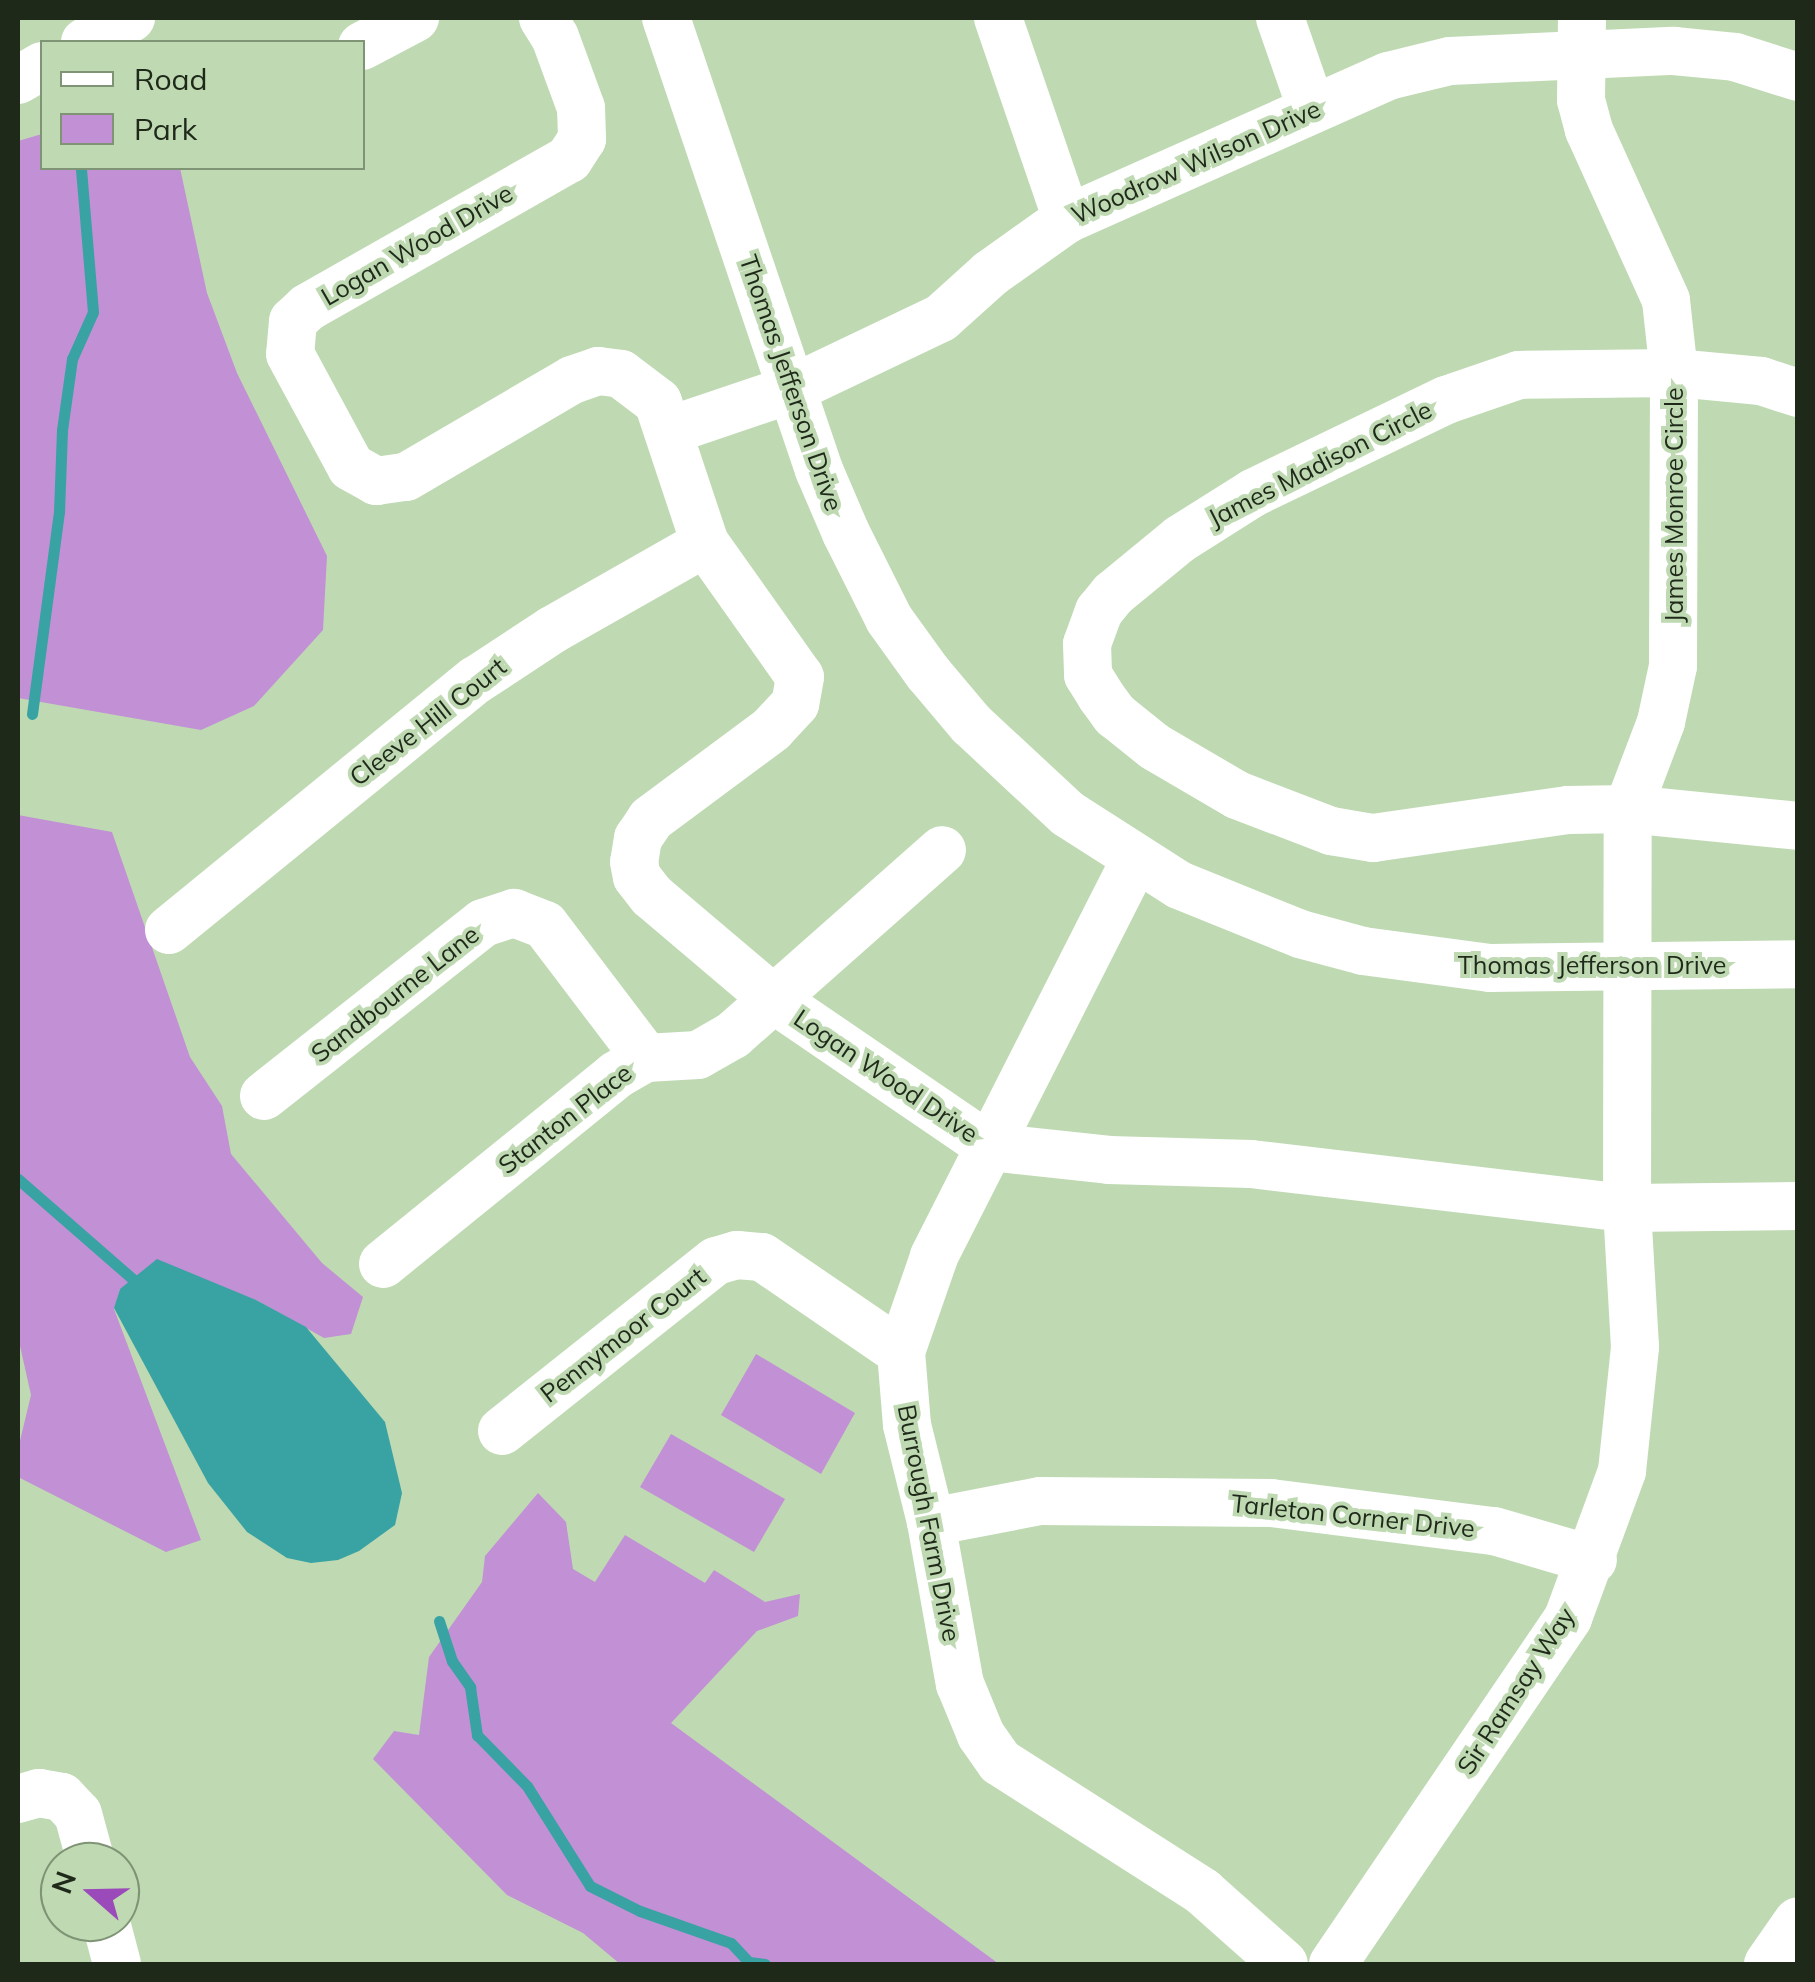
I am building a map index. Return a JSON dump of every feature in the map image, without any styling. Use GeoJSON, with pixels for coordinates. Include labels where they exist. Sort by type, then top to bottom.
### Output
{"type":"FeatureCollection","features":[{"type":"Feature","properties":{"kind":"street"},"geometry":{"type":"LineString","coordinates":[[89,40],[131,18]]}},
{"type":"Feature","properties":{"kind":"street"},"geometry":{"type":"LineString","coordinates":[[365,44],[414,18]]}},
{"type":"Feature","properties":{"kind":"street","name":"Logan Wood Drive"},"geometry":{"type":"LineString","coordinates":[[543,18],[556,37],[581,108],[582,139],[568,158],[308,308],[293,321],[290,354],[352,467],[376,481],[406,478],[572,380],[598,371],[621,374],[641,385],[658,402],[671,430],[706,543],[800,677],[795,704],[772,728],[651,819],[638,838],[634,862],[637,877],[652,896],[776,1000],[990,1147],[1109,1160],[1251,1164],[1628,1208],[1798,1206]]}},
{"type":"Feature","properties":{"kind":"street","name":"Thomas Jefferson Drive"},"geometry":{"type":"LineString","coordinates":[[666,18],[829,500],[889,619],[928,672],[1018,772],[1068,814],[1179,885],[1238,911],[1363,951],[1490,968],[1798,964]]}},
{"type":"Feature","properties":{"kind":"street"},"geometry":{"type":"LineString","coordinates":[[998,18],[1067,219]]}},
{"type":"Feature","properties":{"kind":"street"},"geometry":{"type":"LineString","coordinates":[[1280,18],[1312,110]]}},
{"type":"Feature","properties":{"kind":"street"},"geometry":{"type":"LineString","coordinates":[[1582,36],[1735,57],[1798,77]]}},
{"type":"Feature","properties":{"kind":"street","name":"Woodrow Wilson Drive"},"geometry":{"type":"LineString","coordinates":[[792,389],[941,318],[991,273],[1067,219],[1388,76],[1582,36]]}},
{"type":"Feature","properties":{"kind":"street","name":"James Monroe Circle"},"geometry":{"type":"LineString","coordinates":[[1582,36],[1581,100],[1589,130],[1666,300],[1674,373],[1673,666],[1661,722],[1628,809],[1625,968]]}},
{"type":"Feature","properties":{"kind":"street"},"geometry":{"type":"LineString","coordinates":[[18,80],[40,67]]}},
{"type":"Feature","properties":{"kind":"street","name":"James Madison Circle"},"geometry":{"type":"LineString","coordinates":[[1798,393],[1761,381],[1674,373],[1519,375],[1446,400],[1253,493],[1180,539],[1113,594],[1099,611],[1087,644],[1088,674],[1101,696],[1156,747],[1237,794],[1331,831],[1373,838],[1568,810],[1628,809],[1798,826]]}},
{"type":"Feature","properties":{"kind":"street"},"geometry":{"type":"LineString","coordinates":[[671,430],[792,389]]}},
{"type":"Feature","properties":{"kind":"street","name":"Cleeve Hill Court"},"geometry":{"type":"LineString","coordinates":[[170,930],[476,680],[552,630],[706,543]]}},
{"type":"Feature","properties":{"kind":"street","name":"Stanton Place"},"geometry":{"type":"LineString","coordinates":[[383,1264],[616,1075],[646,1058],[698,1055],[733,1035],[942,850]]}},
{"type":"Feature","properties":{"kind":"street","name":"Burrough Farm Drive"},"geometry":{"type":"LineString","coordinates":[[1136,858],[934,1258],[901,1352],[907,1425],[931,1522],[960,1684],[981,1734],[1000,1762],[1203,1892],[1284,1964]]}},
{"type":"Feature","properties":{"kind":"street","name":"Sandbourne Lane"},"geometry":{"type":"LineString","coordinates":[[264,1096],[484,923],[514,913],[544,925],[646,1058]]}},
{"type":"Feature","properties":{"kind":"street","name":"Sir Ramsay Way"},"geometry":{"type":"LineString","coordinates":[[1333,1964],[1568,1618],[1622,1471],[1634,1365],[1625,968]]}},
{"type":"Feature","properties":{"kind":"street","name":"Pennymoor Court"},"geometry":{"type":"LineString","coordinates":[[502,1431],[716,1261],[737,1255],[762,1257],[901,1352]]}},
{"type":"Feature","properties":{"kind":"street","name":"Tarleton Corner Drive"},"geometry":{"type":"LineString","coordinates":[[931,1522],[1040,1501],[1270,1504],[1494,1531],[1592,1560]]}},
{"type":"Feature","properties":{"kind":"street"},"geometry":{"type":"LineString","coordinates":[[18,1799],[38,1794],[62,1797],[78,1814],[86,1842]]}},
{"type":"Feature","properties":{"kind":"street"},"geometry":{"type":"LineString","coordinates":[[1768,1964],[1798,1921]]}},
{"type":"Feature","properties":{"kind":"green space"},"geometry":{"type":"Polygon","coordinates":[[[40,135],[40,170],[180,170],[207,293],[237,373],[327,556],[323,630],[254,706],[201,730],[18,698],[18,141],[40,135]]]}},
{"type":"Feature","properties":{"kind":"green space"},"geometry":{"type":"Polygon","coordinates":[[[18,815],[112,832],[190,1057],[222,1106],[231,1154],[322,1263],[363,1297],[351,1334],[324,1338],[256,1300],[120,1289],[114,1309],[201,1540],[166,1552],[18,1477],[18,1449],[31,1395],[18,1337],[18,815]]]}},
{"type":"Feature","properties":{"kind":"green space"},"geometry":{"type":"Polygon","coordinates":[[[756,1354],[855,1413],[821,1474],[721,1415],[756,1354]]]}},
{"type":"Feature","properties":{"kind":"green space"},"geometry":{"type":"Polygon","coordinates":[[[671,1434],[785,1499],[754,1552],[640,1487],[671,1434]]]}},
{"type":"Feature","properties":{"kind":"green space"},"geometry":{"type":"Polygon","coordinates":[[[538,1493],[566,1522],[573,1569],[595,1582],[625,1535],[705,1583],[714,1570],[765,1602],[800,1594],[798,1616],[757,1631],[671,1723],[999,1964],[620,1964],[583,1933],[507,1895],[373,1759],[394,1731],[419,1735],[429,1657],[482,1582],[485,1556],[538,1493]]]}},
{"type":"Feature","properties":{"kind":"water"},"geometry":{"type":"Polygon","coordinates":[[[157,1259],[256,1300],[306,1327],[385,1422],[402,1493],[395,1525],[359,1551],[338,1560],[311,1563],[287,1558],[247,1532],[208,1483],[114,1308],[120,1289],[157,1259]]]}},
{"type":"Feature","properties":{"kind":"waterway"},"geometry":{"type":"LineString","coordinates":[[32,714],[59,512],[62,430],[72,359],[93,312],[81,170]]}},
{"type":"Feature","properties":{"kind":"waterway"},"geometry":{"type":"LineString","coordinates":[[18,1179],[143,1288]]}},
{"type":"Feature","properties":{"kind":"waterway"},"geometry":{"type":"LineString","coordinates":[[439,1621],[452,1661],[470,1687],[477,1735],[527,1786],[590,1886],[640,1911],[731,1943],[749,1962],[765,1964]]}}]}
